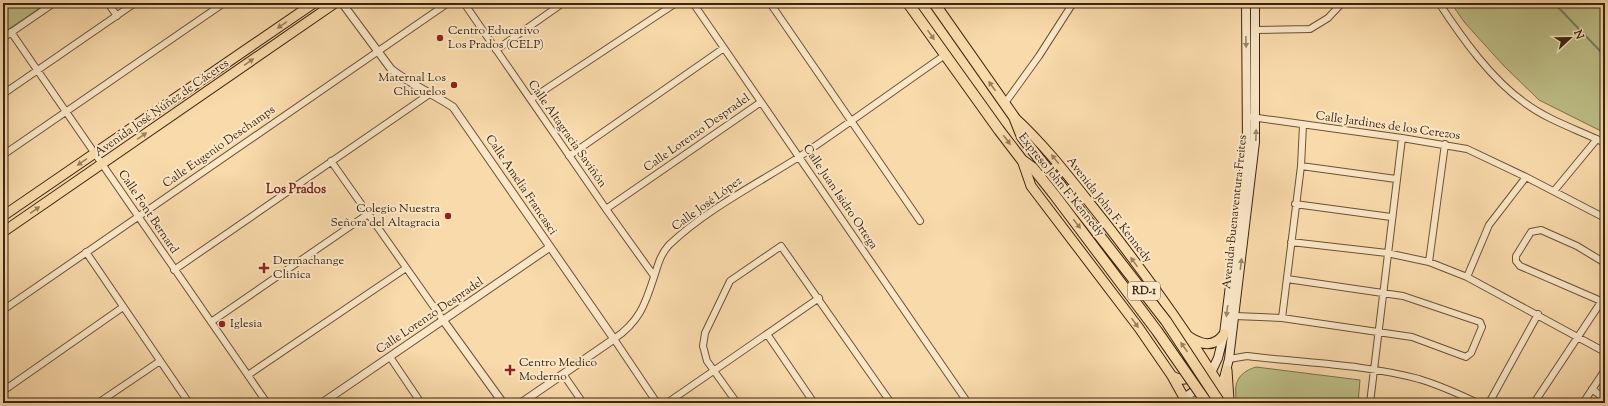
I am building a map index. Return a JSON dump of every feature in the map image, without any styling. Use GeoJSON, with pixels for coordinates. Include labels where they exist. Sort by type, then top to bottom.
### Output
{"type":"FeatureCollection","features":[{"type":"Feature","properties":{"kind":"highway","name":"Expreso John F. Kennedy"},"geometry":{"type":"LineString","coordinates":[[908,3],[1022,160],[1033,168],[1053,193],[1157,331],[1208,403]]}},
{"type":"Feature","properties":{"kind":"highway","name":"Expreso John F. Kennedy"},"geometry":{"type":"LineString","coordinates":[[934,3],[1005,103],[1014,118],[1022,137],[1166,321],[1220,403]]}},
{"type":"Feature","properties":{"kind":"main road","name":"Avenida José Núñez de Cáceres"},"geometry":{"type":"LineString","coordinates":[[3,216],[314,3]]}},
{"type":"Feature","properties":{"kind":"main road","name":"Avenida José Núñez de Cáceres"},"geometry":{"type":"LineString","coordinates":[[3,232],[335,3]]}},
{"type":"Feature","properties":{"kind":"main road","name":"Avenida Buenaventura Freites"},"geometry":{"type":"LineString","coordinates":[[1220,386],[1227,370],[1229,359],[1254,160],[1246,3]]}},
{"type":"Feature","properties":{"kind":"main road","name":"Avenida Buenaventura Freites"},"geometry":{"type":"LineString","coordinates":[[1185,402],[1206,383],[1218,358],[1224,334],[1252,117],[1255,30],[1254,3]]}},
{"type":"Feature","properties":{"kind":"main road","name":"Avenida John F. Kennedy"},"geometry":{"type":"LineString","coordinates":[[1014,118],[1042,144],[1088,200],[1138,267],[1211,372],[1230,403]]}},
{"type":"Feature","properties":{"kind":"main road","name":"RD-1"},"geometry":{"type":"LineString","coordinates":[[1022,160],[1031,186],[1112,291],[1172,376],[1185,402]]}},
{"type":"Feature","properties":{"kind":"main road"},"geometry":{"type":"LineString","coordinates":[[1184,333],[1194,340],[1204,344],[1215,343],[1224,334]]}},
{"type":"Feature","properties":{"kind":"main road"},"geometry":{"type":"LineString","coordinates":[[1172,376],[1182,380],[1193,376],[1199,367],[1200,357]]}},
{"type":"Feature","properties":{"kind":"main road"},"geometry":{"type":"LineString","coordinates":[[1227,370],[1230,403]]}},
{"type":"Feature","properties":{"kind":"main road"},"geometry":{"type":"LineString","coordinates":[[1185,402],[1211,394],[1220,386]]}},
{"type":"Feature","properties":{"kind":"main road"},"geometry":{"type":"LineString","coordinates":[[1208,403],[1217,400],[1226,403]]}},
{"type":"Feature","properties":{"kind":"street"},"geometry":{"type":"LineString","coordinates":[[3,38],[54,3]]}},
{"type":"Feature","properties":{"kind":"street"},"geometry":{"type":"LineString","coordinates":[[108,3],[117,16]]}},
{"type":"Feature","properties":{"kind":"street"},"geometry":{"type":"LineString","coordinates":[[3,94],[135,3]]}},
{"type":"Feature","properties":{"kind":"street"},"geometry":{"type":"LineString","coordinates":[[3,155],[224,3]]}},
{"type":"Feature","properties":{"kind":"street","name":"Calle Amelia Francasci"},"geometry":{"type":"LineString","coordinates":[[342,3],[384,61],[400,76],[453,107],[657,403]]}},
{"type":"Feature","properties":{"kind":"street","name":"Calle Eugenio Deschamps"},"geometry":{"type":"LineString","coordinates":[[3,310],[448,3]]}},
{"type":"Feature","properties":{"kind":"street","name":"Calle Altagracia Saviñón"},"geometry":{"type":"LineString","coordinates":[[464,3],[569,156],[654,276]]}},
{"type":"Feature","properties":{"kind":"street"},"geometry":{"type":"LineString","coordinates":[[496,50],[563,3]]}},
{"type":"Feature","properties":{"kind":"street"},"geometry":{"type":"LineString","coordinates":[[531,100],[676,3]]}},
{"type":"Feature","properties":{"kind":"street","name":"Calle Juan Isidro Ortega"},"geometry":{"type":"LineString","coordinates":[[693,3],[968,403]]}},
{"type":"Feature","properties":{"kind":"street"},"geometry":{"type":"LineString","coordinates":[[770,3],[920,221]]}},
{"type":"Feature","properties":{"kind":"street"},"geometry":{"type":"LineString","coordinates":[[1005,103],[1039,56],[1073,3]]}},
{"type":"Feature","properties":{"kind":"street"},"geometry":{"type":"LineString","coordinates":[[1255,30],[1310,29],[1328,18],[1342,3]]}},
{"type":"Feature","properties":{"kind":"street"},"geometry":{"type":"LineString","coordinates":[[1439,3],[1463,38],[1510,90],[1525,103],[1546,116],[1605,143]]}},
{"type":"Feature","properties":{"kind":"street","name":"Calle Font Bernard"},"geometry":{"type":"LineString","coordinates":[[11,32],[267,403]]}},
{"type":"Feature","properties":{"kind":"street"},"geometry":{"type":"LineString","coordinates":[[569,156],[724,48]]}},
{"type":"Feature","properties":{"kind":"street","name":"Calle José López"},"geometry":{"type":"LineString","coordinates":[[521,403],[614,339],[633,324],[641,311],[659,260],[668,247],[693,225],[799,156],[945,55]]}},
{"type":"Feature","properties":{"kind":"street"},"geometry":{"type":"LineString","coordinates":[[174,270],[431,93]]}},
{"type":"Feature","properties":{"kind":"street","name":"Calle Lorenzo Despradel"},"geometry":{"type":"LineString","coordinates":[[606,209],[761,102]]}},
{"type":"Feature","properties":{"kind":"street","name":"Calle Jardines de los Cerezos"},"geometry":{"type":"LineString","coordinates":[[1252,117],[1445,144],[1466,149],[1526,177],[1605,218]]}},
{"type":"Feature","properties":{"kind":"street"},"geometry":{"type":"LineString","coordinates":[[1282,318],[1304,125]]}},
{"type":"Feature","properties":{"kind":"street"},"geometry":{"type":"LineString","coordinates":[[1370,403],[1384,294],[1391,217],[1402,138]]}},
{"type":"Feature","properties":{"kind":"street"},"geometry":{"type":"LineString","coordinates":[[1554,191],[1597,139]]}},
{"type":"Feature","properties":{"kind":"street"},"geometry":{"type":"LineString","coordinates":[[1429,262],[1445,144]]}},
{"type":"Feature","properties":{"kind":"street"},"geometry":{"type":"LineString","coordinates":[[331,162],[503,403]]}},
{"type":"Feature","properties":{"kind":"street"},"geometry":{"type":"LineString","coordinates":[[1300,166],[1396,179]]}},
{"type":"Feature","properties":{"kind":"street"},"geometry":{"type":"LineString","coordinates":[[1467,277],[1489,225],[1526,177]]}},
{"type":"Feature","properties":{"kind":"street"},"geometry":{"type":"LineString","coordinates":[[1295,204],[1391,217]]}},
{"type":"Feature","properties":{"kind":"street"},"geometry":{"type":"LineString","coordinates":[[211,322],[368,214]]}},
{"type":"Feature","properties":{"kind":"street"},"geometry":{"type":"LineString","coordinates":[[1601,301],[1520,266],[1516,262],[1516,256],[1531,232],[1541,230],[1577,246],[1605,263]]}},
{"type":"Feature","properties":{"kind":"street"},"geometry":{"type":"LineString","coordinates":[[1291,242],[1387,253],[1429,262],[1467,277],[1538,314],[1605,352]]}},
{"type":"Feature","properties":{"kind":"street","name":"Calle Lorenzo Despradel"},"geometry":{"type":"LineString","coordinates":[[322,403],[550,247]]}},
{"type":"Feature","properties":{"kind":"street"},"geometry":{"type":"LineString","coordinates":[[737,403],[704,354],[705,333],[726,287],[736,276],[779,247],[783,247],[891,403]]}},
{"type":"Feature","properties":{"kind":"street"},"geometry":{"type":"LineString","coordinates":[[86,252],[189,403]]}},
{"type":"Feature","properties":{"kind":"street"},"geometry":{"type":"LineString","coordinates":[[248,374],[406,268]]}},
{"type":"Feature","properties":{"kind":"street"},"geometry":{"type":"LineString","coordinates":[[1235,316],[1282,318],[1412,337],[1466,357],[1471,353],[1482,325],[1480,322],[1417,300],[1287,279]]}},
{"type":"Feature","properties":{"kind":"street"},"geometry":{"type":"LineString","coordinates":[[1534,403],[1605,296]]}},
{"type":"Feature","properties":{"kind":"street"},"geometry":{"type":"LineString","coordinates":[[667,403],[818,298]]}},
{"type":"Feature","properties":{"kind":"street"},"geometry":{"type":"LineString","coordinates":[[3,391],[123,307]]}},
{"type":"Feature","properties":{"kind":"street"},"geometry":{"type":"LineString","coordinates":[[1489,403],[1538,314]]}},
{"type":"Feature","properties":{"kind":"street"},"geometry":{"type":"LineString","coordinates":[[767,334],[814,403]]}},
{"type":"Feature","properties":{"kind":"street"},"geometry":{"type":"LineString","coordinates":[[1229,359],[1247,356],[1375,370],[1419,379],[1458,393],[1478,403]]}},
{"type":"Feature","properties":{"kind":"street"},"geometry":{"type":"LineString","coordinates":[[390,357],[421,403]]}},
{"type":"Feature","properties":{"kind":"street"},"geometry":{"type":"LineString","coordinates":[[98,403],[160,361]]}},
{"type":"Feature","properties":{"kind":"street"},"geometry":{"type":"LineString","coordinates":[[1583,403],[1605,370]]}},
{"type":"Feature","properties":{"kind":"street"},"geometry":{"type":"LineString","coordinates":[[563,374],[583,403]]}},
{"type":"Feature","properties":{"kind":"street"},"geometry":{"type":"LineString","coordinates":[[1592,389],[1605,399]]}},
{"type":"Feature","properties":{"kind":"green space"},"geometry":{"type":"Polygon","coordinates":[[[3,3],[47,3],[3,33],[3,3]]]}},
{"type":"Feature","properties":{"kind":"green space"},"geometry":{"type":"Polygon","coordinates":[[[1451,3],[1605,3],[1605,133],[1539,100],[1504,66],[1465,23],[1451,3]]]}},
{"type":"Feature","properties":{"kind":"green space"},"geometry":{"type":"Polygon","coordinates":[[[1256,367],[1360,380],[1358,403],[1237,403],[1236,385],[1238,380],[1244,372],[1256,367]]]}},
{"type":"Feature","properties":{"kind":"waterway"},"geometry":{"type":"LineString","coordinates":[[1554,3],[1605,56]]}},
{"type":"Feature","properties":{"kind":"place","name":"Centro Educativo Los Prados (CELP)"},"geometry":{"type":"Point","coordinates":[440,38]}},
{"type":"Feature","properties":{"kind":"place","name":"Maternal Los Chicuelos"},"geometry":{"type":"Point","coordinates":[454,85]}},
{"type":"Feature","properties":{"kind":"place","name":"Colegio Nuestra Señora del Altagracia"},"geometry":{"type":"Point","coordinates":[448,216]}},
{"type":"Feature","properties":{"kind":"place","name":"Dermachange Clinica"},"geometry":{"type":"Point","coordinates":[264,268]}},
{"type":"Feature","properties":{"kind":"place","name":"Iglesia"},"geometry":{"type":"Point","coordinates":[222,324]}},
{"type":"Feature","properties":{"kind":"place","name":"Centro Medico Moderno"},"geometry":{"type":"Point","coordinates":[510,370]}},
{"type":"Feature","properties":{"kind":"district","name":"Los Prados"},"geometry":{"type":"Point","coordinates":[296,190]}}]}
